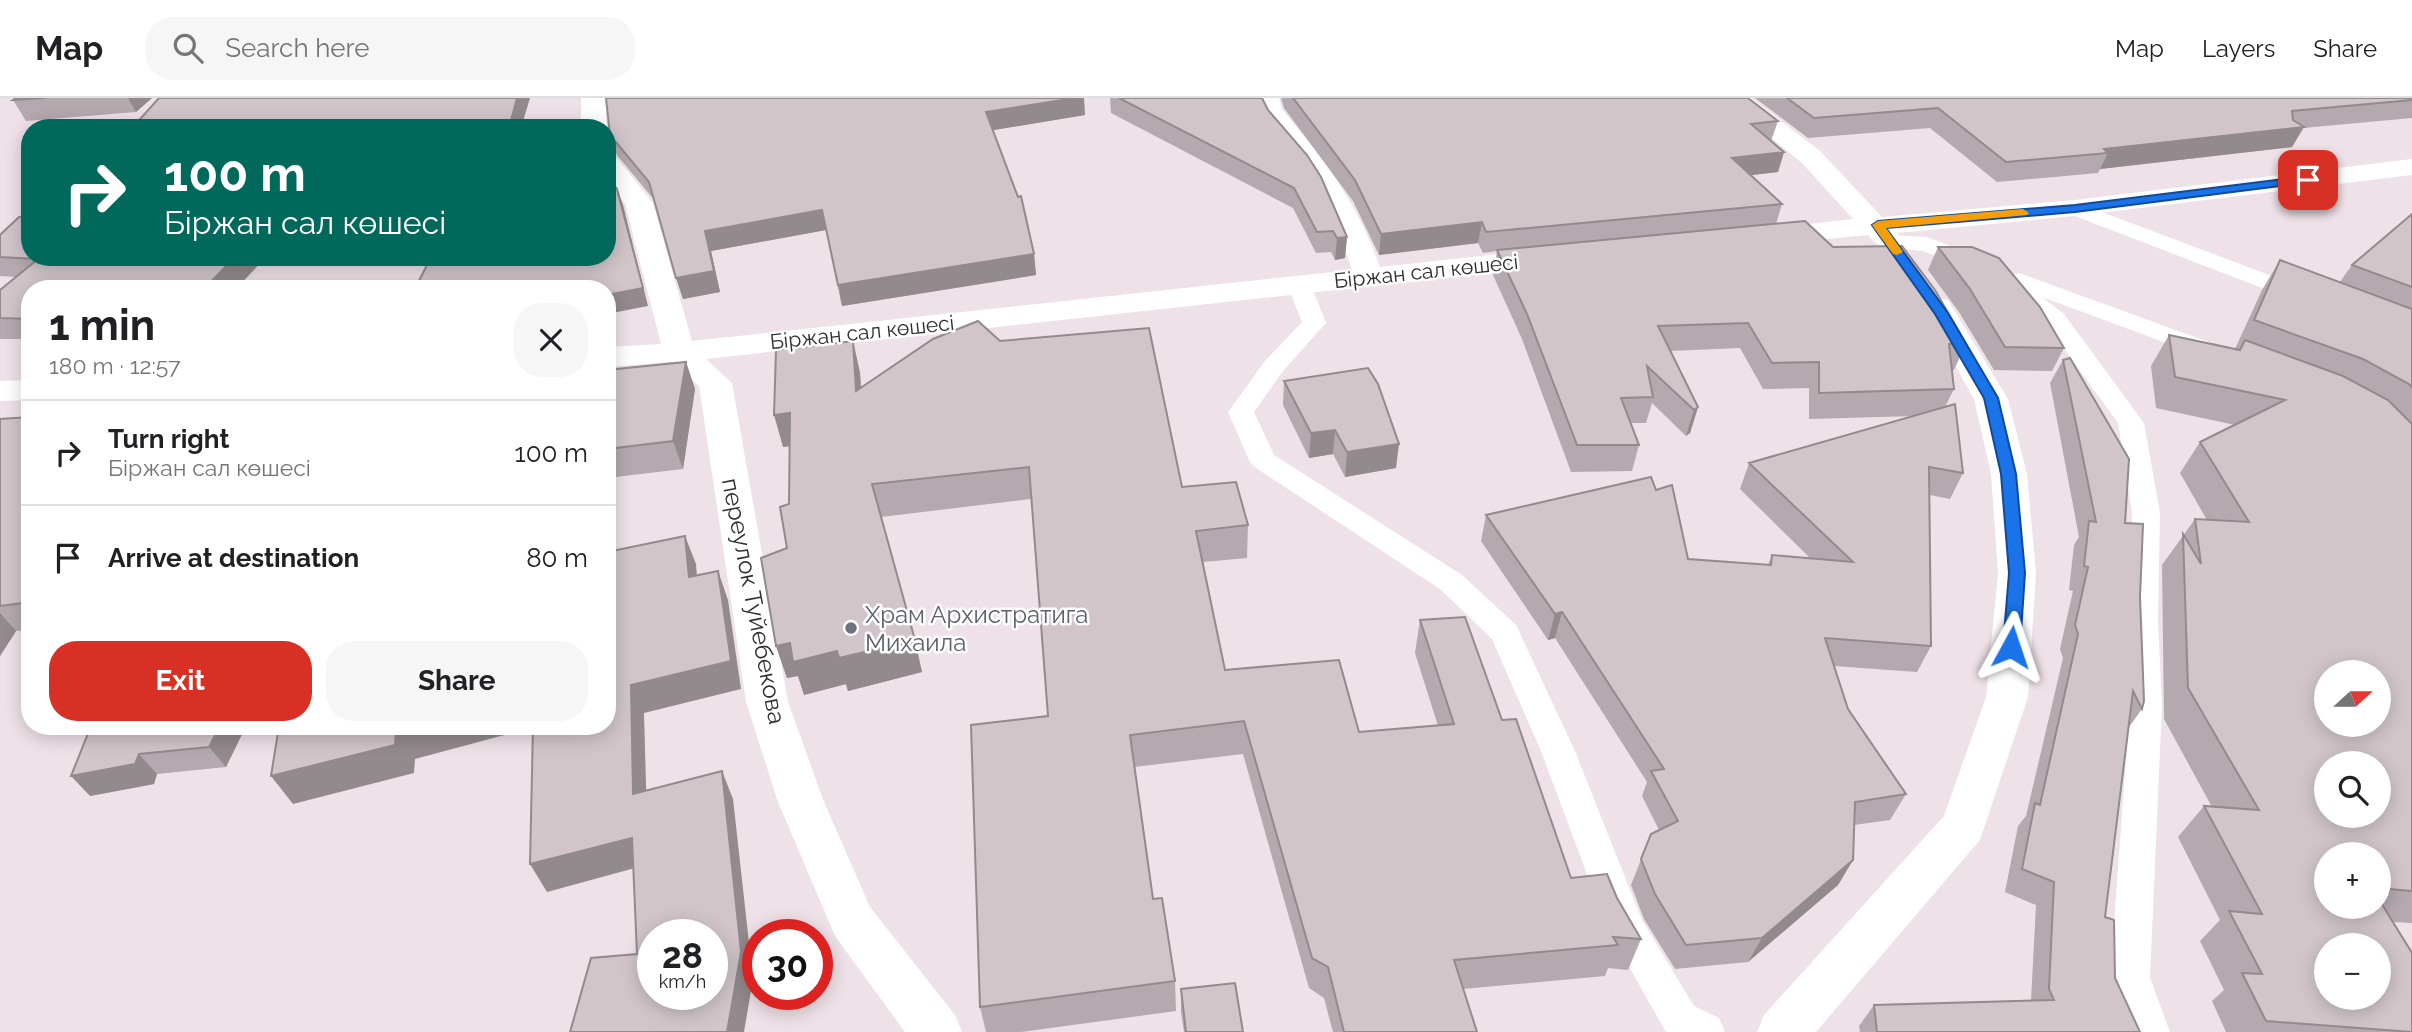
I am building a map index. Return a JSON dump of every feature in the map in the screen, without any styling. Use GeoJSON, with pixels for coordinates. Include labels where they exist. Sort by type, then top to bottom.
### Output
{"type":"FeatureCollection","features":[{"type":"Feature","properties":{"kind":"street"},"geometry":{"type":"LineString","coordinates":[[593,98],[594,119]]}},
{"type":"Feature","properties":{"kind":"street"},"geometry":{"type":"LineString","coordinates":[[1267,98],[1270,110],[1322,174],[1354,232],[1369,277]]}},
{"type":"Feature","properties":{"kind":"street"},"geometry":{"type":"LineString","coordinates":[[1735,98],[1811,157],[1884,233],[1941,313],[1991,398],[2009,474],[2017,573],[2007,697],[1964,826],[1783,1032]]}},
{"type":"Feature","properties":{"kind":"street"},"geometry":{"type":"LineString","coordinates":[[1742,238],[1884,233],[2412,167]]}},
{"type":"Feature","properties":{"kind":"street"},"geometry":{"type":"LineString","coordinates":[[616,174],[639,203],[679,352]]}},
{"type":"Feature","properties":{"kind":"street","name":"Біржан сал көшесі"},"geometry":{"type":"LineString","coordinates":[[616,356],[679,352],[1578,254]]}},
{"type":"Feature","properties":{"kind":"street","name":"переулок Туйебекова"},"geometry":{"type":"LineString","coordinates":[[679,352],[715,383],[767,702],[802,802],[852,920],[936,1032]]}},
{"type":"Feature","properties":{"kind":"street"},"geometry":{"type":"LineString","coordinates":[[0,391],[21,390]]}},
{"type":"Feature","properties":{"kind":"lane"},"geometry":{"type":"LineString","coordinates":[[2075,208],[2321,303]]}},
{"type":"Feature","properties":{"kind":"lane"},"geometry":{"type":"LineString","coordinates":[[1884,233],[1927,244],[2223,356]]}},
{"type":"Feature","properties":{"kind":"lane"},"geometry":{"type":"LineString","coordinates":[[1998,273],[2055,319],[2131,423],[2146,513],[2142,621],[2146,705],[2130,978],[2150,1032]]}},
{"type":"Feature","properties":{"kind":"lane"},"geometry":{"type":"LineString","coordinates":[[1299,285],[1314,323],[1274,366],[1241,412],[1263,460],[1451,582],[1505,633],[1558,751],[1626,928],[1680,1018],[1705,1032]]}},
{"type":"Feature","properties":{"kind":"building"},"geometry":{"type":"Polygon","coordinates":[[[159,98],[517,98],[511,119],[140,119],[159,98]]]}},
{"type":"Feature","properties":{"kind":"building"},"geometry":{"type":"Polygon","coordinates":[[[606,98],[1075,98],[986,112],[1018,197],[1021,196],[1034,254],[838,285],[822,210],[705,231],[714,271],[676,278],[649,182],[616,142],[616,119],[608,119],[606,98]]]}},
{"type":"Feature","properties":{"kind":"building"},"geometry":{"type":"Polygon","coordinates":[[[1119,98],[1262,98],[1268,110],[1307,155],[1321,177],[1347,237],[1337,238],[1333,231],[1317,232],[1294,188],[1119,98]]]}},
{"type":"Feature","properties":{"kind":"building"},"geometry":{"type":"Polygon","coordinates":[[[1293,98],[1748,98],[1778,121],[1751,124],[1784,152],[1732,158],[1782,204],[1486,232],[1482,222],[1381,234],[1355,180],[1293,98]]]}},
{"type":"Feature","properties":{"kind":"building"},"geometry":{"type":"Polygon","coordinates":[[[1787,98],[2412,100],[2292,111],[2293,120],[2304,127],[2104,149],[2108,153],[2006,162],[1938,108],[1814,118],[1787,98]]]}},
{"type":"Feature","properties":{"kind":"building"},"geometry":{"type":"Polygon","coordinates":[[[616,188],[643,288],[616,293],[616,280],[420,280],[426,266],[616,266],[616,188]]]}},
{"type":"Feature","properties":{"kind":"building"},"geometry":{"type":"Polygon","coordinates":[[[2412,214],[2412,287],[2352,265],[2412,214]]]}},
{"type":"Feature","properties":{"kind":"building"},"geometry":{"type":"Polygon","coordinates":[[[21,217],[21,258],[0,257],[0,235],[21,217]]]}},
{"type":"Feature","properties":{"kind":"building"},"geometry":{"type":"Polygon","coordinates":[[[1805,221],[1833,247],[1902,246],[1935,290],[1966,344],[1949,344],[1954,389],[1819,393],[1819,362],[1772,363],[1748,323],[1658,326],[1698,407],[1694,410],[1647,366],[1653,397],[1621,398],[1639,445],[1577,445],[1527,314],[1497,250],[1805,221]]]}},
{"type":"Feature","properties":{"kind":"building"},"geometry":{"type":"Polygon","coordinates":[[[1938,247],[1972,247],[1999,258],[2040,307],[2064,348],[2005,347],[1970,289],[1938,247]]]}},
{"type":"Feature","properties":{"kind":"building"},"geometry":{"type":"Polygon","coordinates":[[[2280,260],[2412,309],[2412,387],[2363,359],[2254,320],[2280,260]]]}},
{"type":"Feature","properties":{"kind":"building"},"geometry":{"type":"Polygon","coordinates":[[[29,266],[226,266],[213,280],[21,280],[21,319],[0,318],[0,290],[29,266]]]}},
{"type":"Feature","properties":{"kind":"building"},"geometry":{"type":"Polygon","coordinates":[[[978,321],[1000,341],[1149,328],[1182,487],[1236,482],[1248,525],[1196,531],[1225,670],[1339,660],[1359,732],[1454,724],[1420,620],[1465,617],[1502,720],[1516,719],[1571,878],[1607,874],[1617,898],[1641,939],[1613,937],[1618,945],[1454,960],[1477,1032],[1344,1032],[1328,967],[1312,958],[1244,721],[1130,735],[1153,899],[1162,898],[1175,981],[980,1007],[971,725],[1048,716],[1029,467],[872,484],[915,640],[839,658],[837,651],[793,662],[790,643],[776,646],[761,558],[787,548],[780,507],[789,504],[790,413],[774,415],[776,350],[853,341],[856,391],[933,339],[978,321]]]}},
{"type":"Feature","properties":{"kind":"building"},"geometry":{"type":"Polygon","coordinates":[[[2169,335],[2240,350],[2245,340],[2343,376],[2388,400],[2412,424],[2412,891],[2391,889],[2391,842],[2314,842],[2314,919],[2391,919],[2412,953],[2412,1032],[2266,1021],[2242,973],[2262,974],[2229,911],[2262,914],[2204,806],[2259,810],[2188,688],[2183,534],[2201,564],[2195,519],[2249,522],[2200,442],[2285,400],[2175,377],[2169,335]]]}},
{"type":"Feature","properties":{"kind":"building"},"geometry":{"type":"Polygon","coordinates":[[[2070,358],[2129,459],[2125,523],[2143,524],[2140,597],[2144,701],[2142,709],[2133,691],[2105,917],[2114,920],[2115,978],[2140,1032],[1877,1032],[1874,1005],[2054,1000],[2049,989],[2054,882],[2022,869],[2035,803],[2040,805],[2078,634],[2075,625],[2088,567],[2084,566],[2089,521],[2096,522],[2063,360],[2070,358]]]}},
{"type":"Feature","properties":{"kind":"building"},"geometry":{"type":"Polygon","coordinates":[[[686,362],[673,441],[616,448],[616,369],[686,362]]]}},
{"type":"Feature","properties":{"kind":"building"},"geometry":{"type":"Polygon","coordinates":[[[1368,368],[1378,384],[1399,444],[1347,452],[1335,430],[1311,433],[1284,381],[1368,368]]]}},
{"type":"Feature","properties":{"kind":"building"},"geometry":{"type":"Polygon","coordinates":[[[1955,404],[1963,473],[1929,467],[1931,646],[1825,638],[1848,709],[1906,794],[1855,802],[1853,860],[1762,938],[1686,945],[1655,894],[1641,859],[1651,834],[1678,821],[1651,771],[1664,769],[1562,612],[1555,614],[1486,515],[1651,477],[1656,490],[1672,485],[1688,559],[1771,565],[1772,555],[1853,562],[1749,463],[1955,404]]]}},
{"type":"Feature","properties":{"kind":"building"},"geometry":{"type":"Polygon","coordinates":[[[21,418],[21,603],[0,606],[0,419],[21,418]]]}},
{"type":"Feature","properties":{"kind":"building"},"geometry":{"type":"Polygon","coordinates":[[[685,536],[689,577],[718,571],[731,661],[631,685],[633,794],[722,771],[741,952],[727,1032],[570,1032],[591,958],[637,954],[632,838],[530,864],[533,735],[616,735],[616,550],[685,536]]]}},
{"type":"Feature","properties":{"kind":"building"},"geometry":{"type":"Polygon","coordinates":[[[87,735],[215,735],[209,747],[139,754],[135,764],[71,776],[87,735]]]}},
{"type":"Feature","properties":{"kind":"building"},"geometry":{"type":"Polygon","coordinates":[[[278,735],[396,735],[395,745],[271,776],[278,735]]]}},
{"type":"Feature","properties":{"kind":"building"},"geometry":{"type":"Polygon","coordinates":[[[1235,983],[1243,1032],[1186,1032],[1181,989],[1235,983]]]}},
{"type":"Feature","properties":{"kind":"slow traffic"},"geometry":{"type":"LineString","coordinates":[[1897,252],[1878,225],[2023,213]]}},
{"type":"Feature","properties":{"kind":"place","name":"Храм Архистратига Михаила"},"geometry":{"type":"Point","coordinates":[851,628]}},
{"type":"Feature","properties":{"kind":"route"},"geometry":{"type":"LineString","coordinates":[[2011,647],[2017,573],[2009,474],[1991,398],[1941,313],[1878,225],[2075,208],[2308,180]]}}]}
